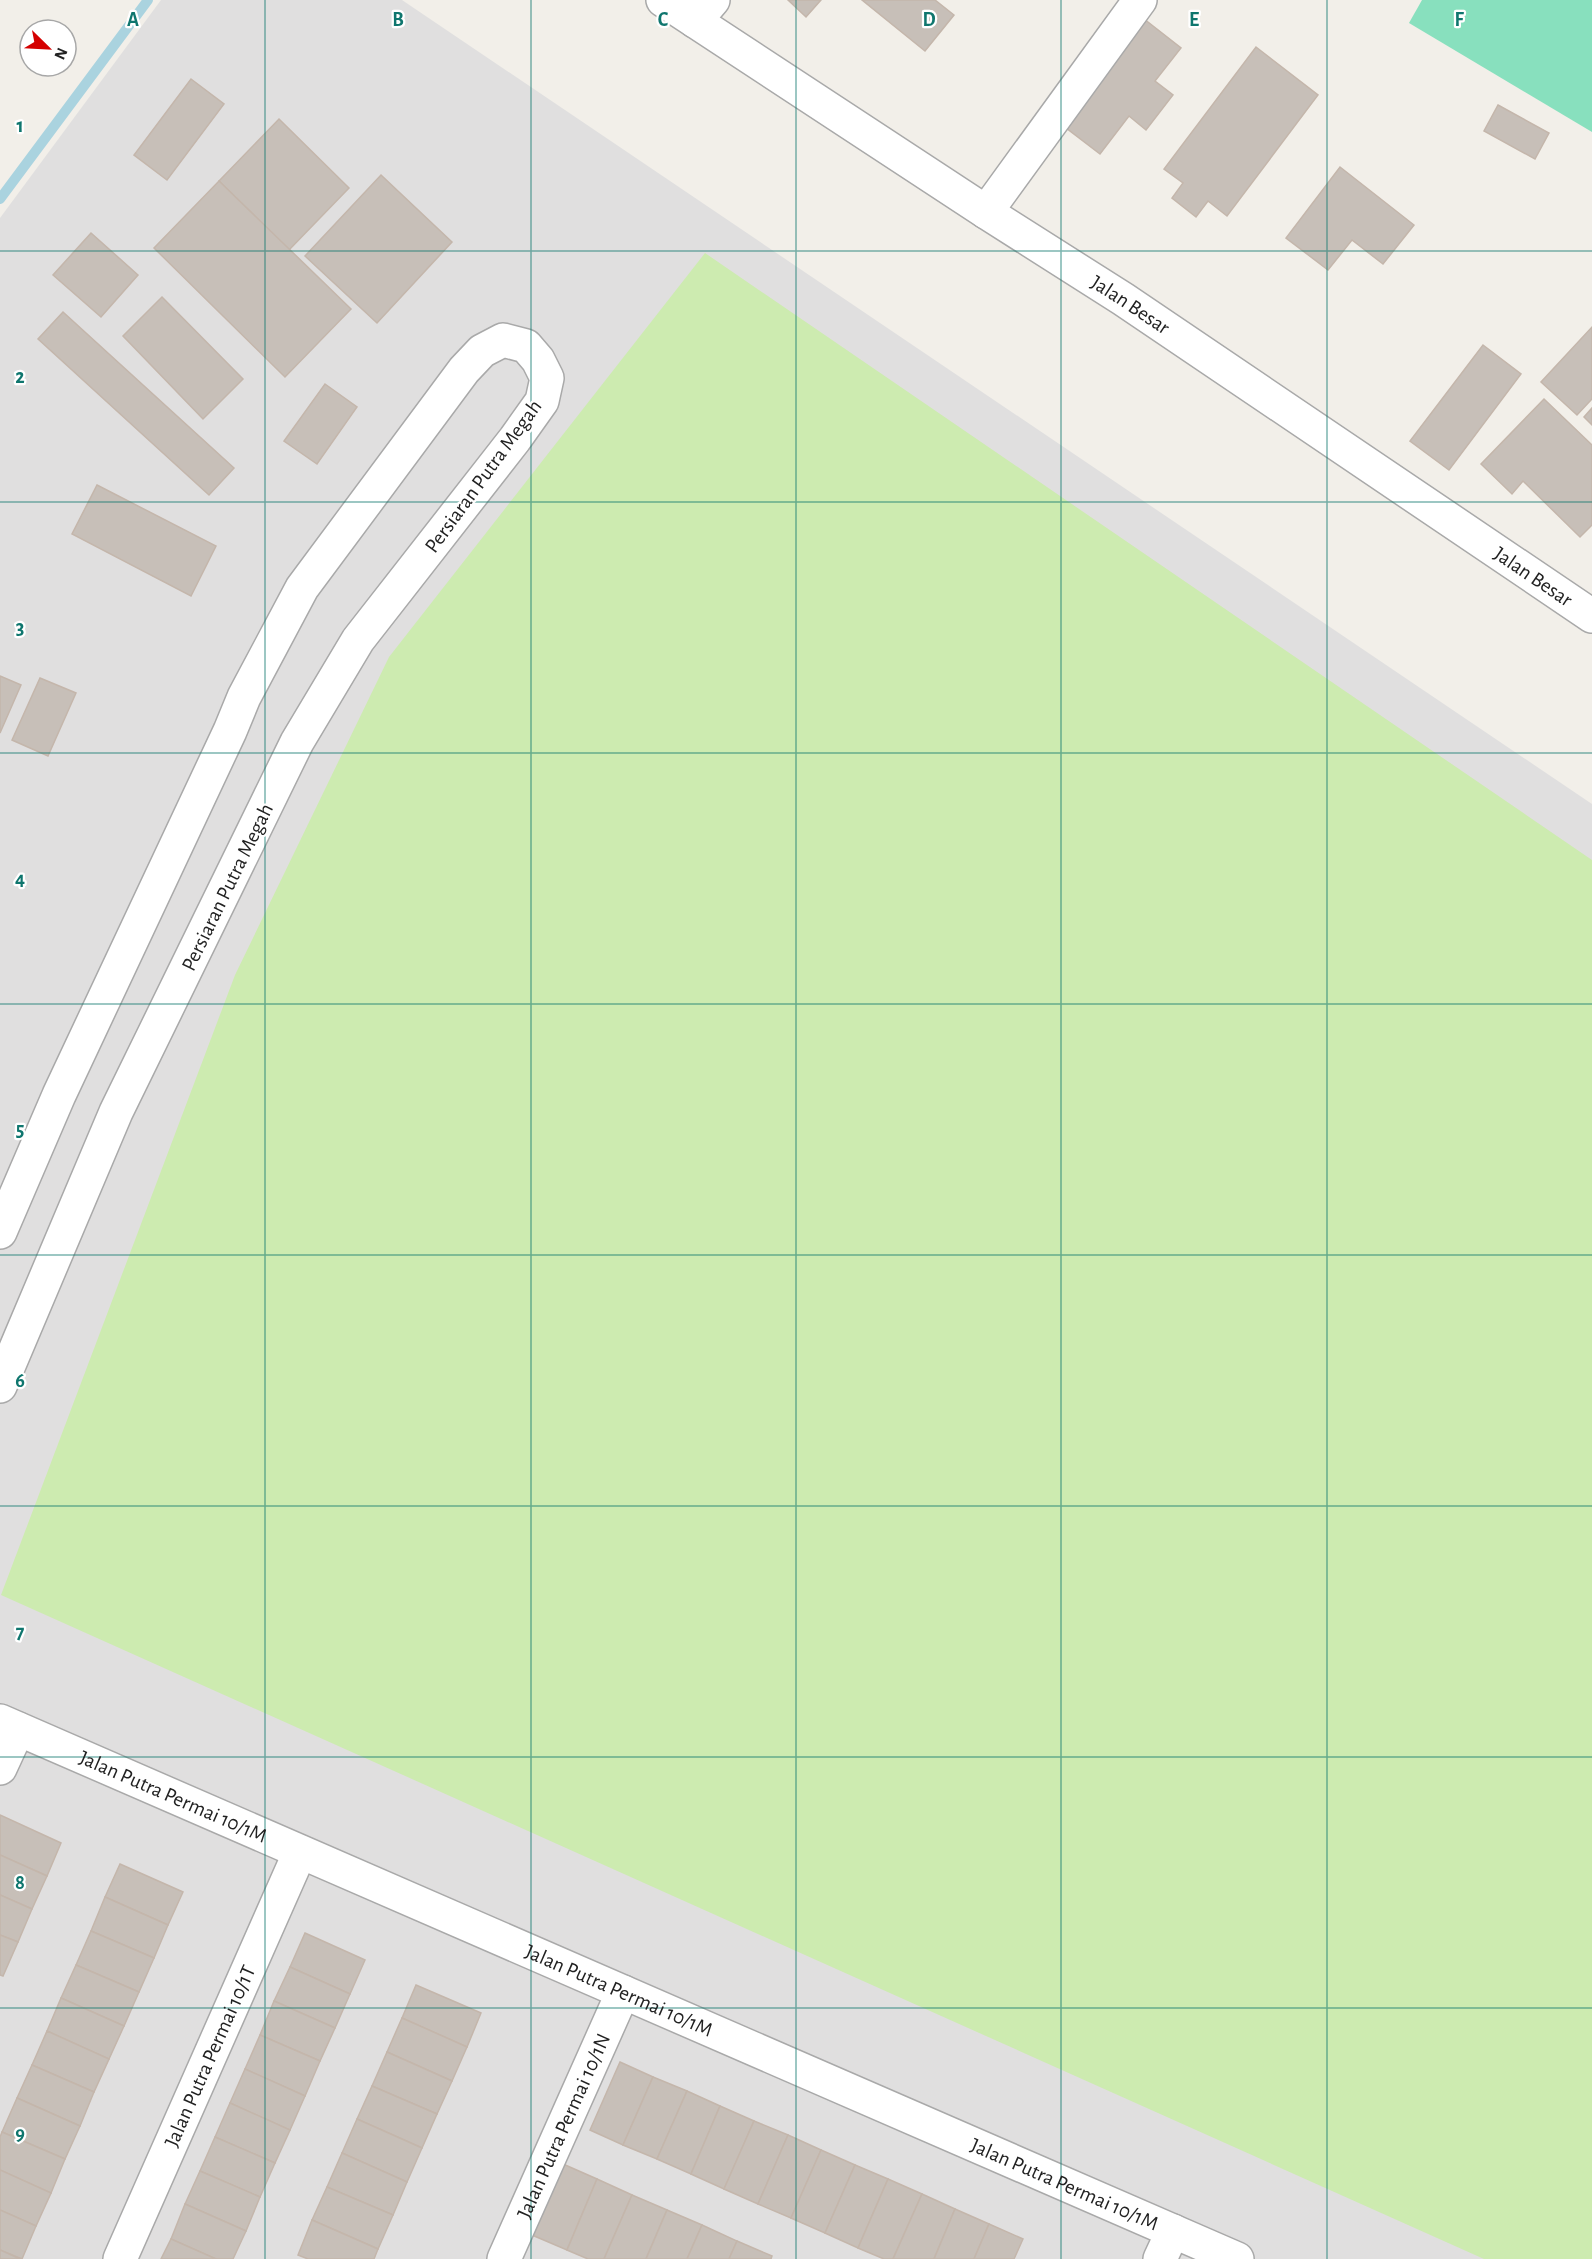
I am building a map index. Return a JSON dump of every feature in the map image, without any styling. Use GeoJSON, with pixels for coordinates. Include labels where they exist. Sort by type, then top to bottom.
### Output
{"type":"FeatureCollection","features":[{"type":"Feature","properties":{"kind":"street","name":"Jalan Besar"},"geometry":{"type":"LineString","coordinates":[[663,0],[704,11],[986,212],[1123,299],[1339,447],[1590,611]]}},
{"type":"Feature","properties":{"kind":"street"},"geometry":{"type":"LineString","coordinates":[[986,212],[1140,0]]}},
{"type":"Feature","properties":{"kind":"street","name":"Persiaran Putra Megah"},"geometry":{"type":"LineString","coordinates":[[0,1232],[59,1095],[244,697],[303,588],[464,370],[482,351],[503,340],[526,346],[538,360],[547,378],[542,401],[358,640],[297,742],[116,1112],[0,1386]]}},
{"type":"Feature","properties":{"kind":"street"},"geometry":{"type":"LineString","coordinates":[[0,1768],[9,1725]]}},
{"type":"Feature","properties":{"kind":"street","name":"Jalan Putra Permai 10/1M"},"geometry":{"type":"LineString","coordinates":[[9,1725],[623,1992],[1167,2245],[1238,2259]]}},
{"type":"Feature","properties":{"kind":"street","name":"Jalan Putra Permai 10/1T"},"geometry":{"type":"LineString","coordinates":[[120,2259],[300,1852]]}},
{"type":"Feature","properties":{"kind":"street","name":"Jalan Putra Permai 10/1N"},"geometry":{"type":"LineString","coordinates":[[514,2256],[623,1992]]}},
{"type":"Feature","properties":{"kind":"shaded area"},"geometry":{"type":"Polygon","coordinates":[[[161,0],[402,0],[1592,804],[1592,2259],[0,2259],[0,218],[161,0]]]}},
{"type":"Feature","properties":{"kind":"green space"},"geometry":{"type":"Polygon","coordinates":[[[1422,0],[1592,0],[1592,132],[1409,23],[1422,0]]]}},
{"type":"Feature","properties":{"kind":"green space"},"geometry":{"type":"Polygon","coordinates":[[[705,253],[1592,860],[1592,2259],[1484,2259],[1,1595],[235,975],[389,657],[705,253]]]}},
{"type":"Feature","properties":{"kind":"building"},"geometry":{"type":"Polygon","coordinates":[[[788,0],[821,0],[806,17],[788,0]]]}},
{"type":"Feature","properties":{"kind":"building"},"geometry":{"type":"Polygon","coordinates":[[[862,0],[935,0],[954,15],[925,51],[862,0]]]}},
{"type":"Feature","properties":{"kind":"building"},"geometry":{"type":"Polygon","coordinates":[[[1139,15],[1181,48],[1155,81],[1173,95],[1146,130],[1129,116],[1100,154],[1057,121],[1139,15]]]}},
{"type":"Feature","properties":{"kind":"building"},"geometry":{"type":"Polygon","coordinates":[[[1256,47],[1318,95],[1227,216],[1208,201],[1196,217],[1172,198],[1183,183],[1164,169],[1256,47]]]}},
{"type":"Feature","properties":{"kind":"building"},"geometry":{"type":"Polygon","coordinates":[[[191,79],[224,104],[167,180],[134,155],[191,79]]]}},
{"type":"Feature","properties":{"kind":"building"},"geometry":{"type":"Polygon","coordinates":[[[1498,105],[1549,133],[1535,159],[1484,131],[1498,105]]]}},
{"type":"Feature","properties":{"kind":"building"},"geometry":{"type":"Polygon","coordinates":[[[279,119],[349,188],[289,250],[219,181],[279,119]]]}},
{"type":"Feature","properties":{"kind":"building"},"geometry":{"type":"Polygon","coordinates":[[[1340,167],[1414,225],[1383,264],[1352,240],[1328,270],[1286,238],[1340,167]]]}},
{"type":"Feature","properties":{"kind":"building"},"geometry":{"type":"Polygon","coordinates":[[[381,175],[452,242],[377,323],[305,256],[381,175]]]}},
{"type":"Feature","properties":{"kind":"building"},"geometry":{"type":"Polygon","coordinates":[[[219,181],[351,309],[285,377],[154,248],[219,181]]]}},
{"type":"Feature","properties":{"kind":"building"},"geometry":{"type":"Polygon","coordinates":[[[91,233],[138,275],[101,317],[53,275],[91,233]]]}},
{"type":"Feature","properties":{"kind":"building"},"geometry":{"type":"Polygon","coordinates":[[[162,297],[243,379],[203,419],[123,336],[162,297]]]}},
{"type":"Feature","properties":{"kind":"building"},"geometry":{"type":"Polygon","coordinates":[[[63,312],[234,468],[209,495],[38,339],[63,312]]]}},
{"type":"Feature","properties":{"kind":"building"},"geometry":{"type":"Polygon","coordinates":[[[1592,327],[1592,399],[1577,415],[1541,382],[1592,327]]]}},
{"type":"Feature","properties":{"kind":"building"},"geometry":{"type":"Polygon","coordinates":[[[1483,345],[1521,374],[1449,470],[1410,441],[1483,345]]]}},
{"type":"Feature","properties":{"kind":"building"},"geometry":{"type":"Polygon","coordinates":[[[325,384],[357,407],[317,464],[284,441],[325,384]]]}},
{"type":"Feature","properties":{"kind":"building"},"geometry":{"type":"Polygon","coordinates":[[[1544,399],[1592,445],[1592,525],[1580,537],[1523,481],[1512,494],[1481,464],[1544,399]]]}},
{"type":"Feature","properties":{"kind":"building"},"geometry":{"type":"Polygon","coordinates":[[[1592,408],[1592,425],[1584,417],[1592,408]]]}},
{"type":"Feature","properties":{"kind":"building"},"geometry":{"type":"Polygon","coordinates":[[[97,485],[216,546],[191,596],[72,534],[97,485]]]}},
{"type":"Feature","properties":{"kind":"building"},"geometry":{"type":"Polygon","coordinates":[[[0,676],[21,685],[0,733],[0,676]]]}},
{"type":"Feature","properties":{"kind":"building"},"geometry":{"type":"Polygon","coordinates":[[[40,678],[76,693],[48,756],[12,740],[40,678]]]}},
{"type":"Feature","properties":{"kind":"building"},"geometry":{"type":"Polygon","coordinates":[[[0,1815],[61,1843],[47,1876],[0,1855],[0,1815]]]}},
{"type":"Feature","properties":{"kind":"building"},"geometry":{"type":"Polygon","coordinates":[[[0,1855],[47,1876],[32,1909],[0,1895],[0,1855]]]}},
{"type":"Feature","properties":{"kind":"building"},"geometry":{"type":"Polygon","coordinates":[[[120,1864],[183,1892],[168,1925],[105,1897],[120,1864]]]}},
{"type":"Feature","properties":{"kind":"building"},"geometry":{"type":"Polygon","coordinates":[[[0,1895],[32,1909],[18,1942],[0,1935],[0,1895]]]}},
{"type":"Feature","properties":{"kind":"building"},"geometry":{"type":"Polygon","coordinates":[[[105,1897],[168,1925],[154,1958],[91,1931],[105,1897]]]}},
{"type":"Feature","properties":{"kind":"building"},"geometry":{"type":"Polygon","coordinates":[[[91,1931],[154,1958],[139,1992],[76,1965],[91,1931]]]}},
{"type":"Feature","properties":{"kind":"building"},"geometry":{"type":"Polygon","coordinates":[[[305,1933],[365,1960],[350,1994],[290,1967],[305,1933]]]}},
{"type":"Feature","properties":{"kind":"building"},"geometry":{"type":"Polygon","coordinates":[[[0,1935],[18,1942],[3,1976],[0,1975],[0,1935]]]}},
{"type":"Feature","properties":{"kind":"building"},"geometry":{"type":"Polygon","coordinates":[[[76,1965],[139,1992],[124,2026],[61,1998],[76,1965]]]}},
{"type":"Feature","properties":{"kind":"building"},"geometry":{"type":"Polygon","coordinates":[[[290,1967],[350,1994],[335,2028],[274,2001],[290,1967]]]}},
{"type":"Feature","properties":{"kind":"building"},"geometry":{"type":"Polygon","coordinates":[[[416,1985],[481,2013],[467,2047],[402,2018],[416,1985]]]}},
{"type":"Feature","properties":{"kind":"building"},"geometry":{"type":"Polygon","coordinates":[[[61,1998],[124,2026],[109,2059],[47,2031],[61,1998]]]}},
{"type":"Feature","properties":{"kind":"building"},"geometry":{"type":"Polygon","coordinates":[[[274,2001],[335,2028],[320,2061],[260,2035],[274,2001]]]}},
{"type":"Feature","properties":{"kind":"building"},"geometry":{"type":"Polygon","coordinates":[[[402,2018],[467,2047],[452,2081],[387,2052],[402,2018]]]}},
{"type":"Feature","properties":{"kind":"building"},"geometry":{"type":"Polygon","coordinates":[[[47,2031],[109,2059],[94,2092],[32,2065],[47,2031]]]}},
{"type":"Feature","properties":{"kind":"building"},"geometry":{"type":"Polygon","coordinates":[[[260,2035],[320,2061],[305,2096],[245,2069],[260,2035]]]}},
{"type":"Feature","properties":{"kind":"building"},"geometry":{"type":"Polygon","coordinates":[[[387,2052],[452,2081],[437,2114],[372,2086],[387,2052]]]}},
{"type":"Feature","properties":{"kind":"building"},"geometry":{"type":"Polygon","coordinates":[[[620,2062],[653,2077],[623,2145],[590,2130],[620,2062]]]}},
{"type":"Feature","properties":{"kind":"building"},"geometry":{"type":"Polygon","coordinates":[[[32,2065],[94,2092],[80,2126],[17,2098],[32,2065]]]}},
{"type":"Feature","properties":{"kind":"building"},"geometry":{"type":"Polygon","coordinates":[[[245,2069],[305,2096],[290,2130],[230,2103],[245,2069]]]}},
{"type":"Feature","properties":{"kind":"building"},"geometry":{"type":"Polygon","coordinates":[[[653,2077],[687,2091],[657,2159],[623,2145],[653,2077]]]}},
{"type":"Feature","properties":{"kind":"building"},"geometry":{"type":"Polygon","coordinates":[[[372,2086],[437,2114],[422,2148],[357,2119],[372,2086]]]}},
{"type":"Feature","properties":{"kind":"building"},"geometry":{"type":"Polygon","coordinates":[[[687,2091],[720,2106],[691,2174],[657,2159],[687,2091]]]}},
{"type":"Feature","properties":{"kind":"building"},"geometry":{"type":"Polygon","coordinates":[[[17,2098],[80,2126],[65,2159],[2,2132],[17,2098]]]}},
{"type":"Feature","properties":{"kind":"building"},"geometry":{"type":"Polygon","coordinates":[[[230,2103],[290,2130],[275,2163],[215,2137],[230,2103]]]}},
{"type":"Feature","properties":{"kind":"building"},"geometry":{"type":"Polygon","coordinates":[[[720,2106],[754,2121],[724,2189],[691,2174],[720,2106]]]}},
{"type":"Feature","properties":{"kind":"building"},"geometry":{"type":"Polygon","coordinates":[[[357,2119],[422,2148],[407,2182],[342,2153],[357,2119]]]}},
{"type":"Feature","properties":{"kind":"building"},"geometry":{"type":"Polygon","coordinates":[[[754,2121],[788,2135],[758,2204],[724,2189],[754,2121]]]}},
{"type":"Feature","properties":{"kind":"building"},"geometry":{"type":"Polygon","coordinates":[[[2,2132],[65,2159],[51,2193],[0,2170],[2,2132]]]}},
{"type":"Feature","properties":{"kind":"building"},"geometry":{"type":"Polygon","coordinates":[[[788,2135],[821,2150],[791,2218],[758,2204],[788,2135]]]}},
{"type":"Feature","properties":{"kind":"building"},"geometry":{"type":"Polygon","coordinates":[[[215,2137],[275,2163],[260,2197],[200,2171],[215,2137]]]}},
{"type":"Feature","properties":{"kind":"building"},"geometry":{"type":"Polygon","coordinates":[[[821,2150],[855,2165],[825,2233],[791,2218],[821,2150]]]}},
{"type":"Feature","properties":{"kind":"building"},"geometry":{"type":"Polygon","coordinates":[[[342,2153],[407,2182],[393,2215],[327,2187],[342,2153]]]}},
{"type":"Feature","properties":{"kind":"building"},"geometry":{"type":"Polygon","coordinates":[[[563,2164],[597,2179],[567,2250],[532,2235],[563,2164]]]}},
{"type":"Feature","properties":{"kind":"building"},"geometry":{"type":"Polygon","coordinates":[[[855,2165],[888,2179],[858,2248],[825,2233],[855,2165]]]}},
{"type":"Feature","properties":{"kind":"building"},"geometry":{"type":"Polygon","coordinates":[[[0,2170],[51,2193],[36,2226],[0,2210],[0,2170]]]}},
{"type":"Feature","properties":{"kind":"building"},"geometry":{"type":"Polygon","coordinates":[[[200,2171],[260,2197],[246,2231],[185,2204],[200,2171]]]}},
{"type":"Feature","properties":{"kind":"building"},"geometry":{"type":"Polygon","coordinates":[[[597,2179],[632,2195],[604,2259],[588,2259],[567,2250],[597,2179]]]}},
{"type":"Feature","properties":{"kind":"building"},"geometry":{"type":"Polygon","coordinates":[[[888,2179],[922,2194],[893,2259],[884,2259],[858,2248],[888,2179]]]}},
{"type":"Feature","properties":{"kind":"building"},"geometry":{"type":"Polygon","coordinates":[[[327,2187],[393,2215],[378,2249],[312,2220],[327,2187]]]}},
{"type":"Feature","properties":{"kind":"building"},"geometry":{"type":"Polygon","coordinates":[[[922,2194],[955,2209],[934,2259],[893,2259],[922,2194]]]}},
{"type":"Feature","properties":{"kind":"building"},"geometry":{"type":"Polygon","coordinates":[[[632,2195],[667,2210],[646,2259],[604,2259],[632,2195]]]}},
{"type":"Feature","properties":{"kind":"building"},"geometry":{"type":"Polygon","coordinates":[[[185,2204],[246,2231],[233,2259],[216,2259],[171,2239],[185,2204]]]}},
{"type":"Feature","properties":{"kind":"building"},"geometry":{"type":"Polygon","coordinates":[[[955,2209],[989,2224],[974,2259],[934,2259],[955,2209]]]}},
{"type":"Feature","properties":{"kind":"building"},"geometry":{"type":"Polygon","coordinates":[[[0,2210],[36,2226],[22,2259],[0,2250],[0,2210]]]}},
{"type":"Feature","properties":{"kind":"building"},"geometry":{"type":"Polygon","coordinates":[[[667,2210],[702,2225],[687,2259],[646,2259],[667,2210]]]}},
{"type":"Feature","properties":{"kind":"building"},"geometry":{"type":"Polygon","coordinates":[[[312,2220],[378,2249],[374,2259],[308,2259],[298,2255],[312,2220]]]}},
{"type":"Feature","properties":{"kind":"building"},"geometry":{"type":"Polygon","coordinates":[[[989,2224],[1023,2239],[1014,2259],[974,2259],[989,2224]]]}},
{"type":"Feature","properties":{"kind":"building"},"geometry":{"type":"Polygon","coordinates":[[[702,2225],[737,2241],[729,2259],[687,2259],[702,2225]]]}},
{"type":"Feature","properties":{"kind":"building"},"geometry":{"type":"Polygon","coordinates":[[[171,2239],[216,2259],[161,2259],[171,2239]]]}},
{"type":"Feature","properties":{"kind":"building"},"geometry":{"type":"Polygon","coordinates":[[[737,2241],[772,2256],[771,2259],[729,2259],[737,2241]]]}},
{"type":"Feature","properties":{"kind":"building"},"geometry":{"type":"Polygon","coordinates":[[[0,2250],[20,2259],[0,2259],[0,2250]]]}},
{"type":"Feature","properties":{"kind":"waterway"},"geometry":{"type":"LineString","coordinates":[[0,199],[148,0]]}}]}
